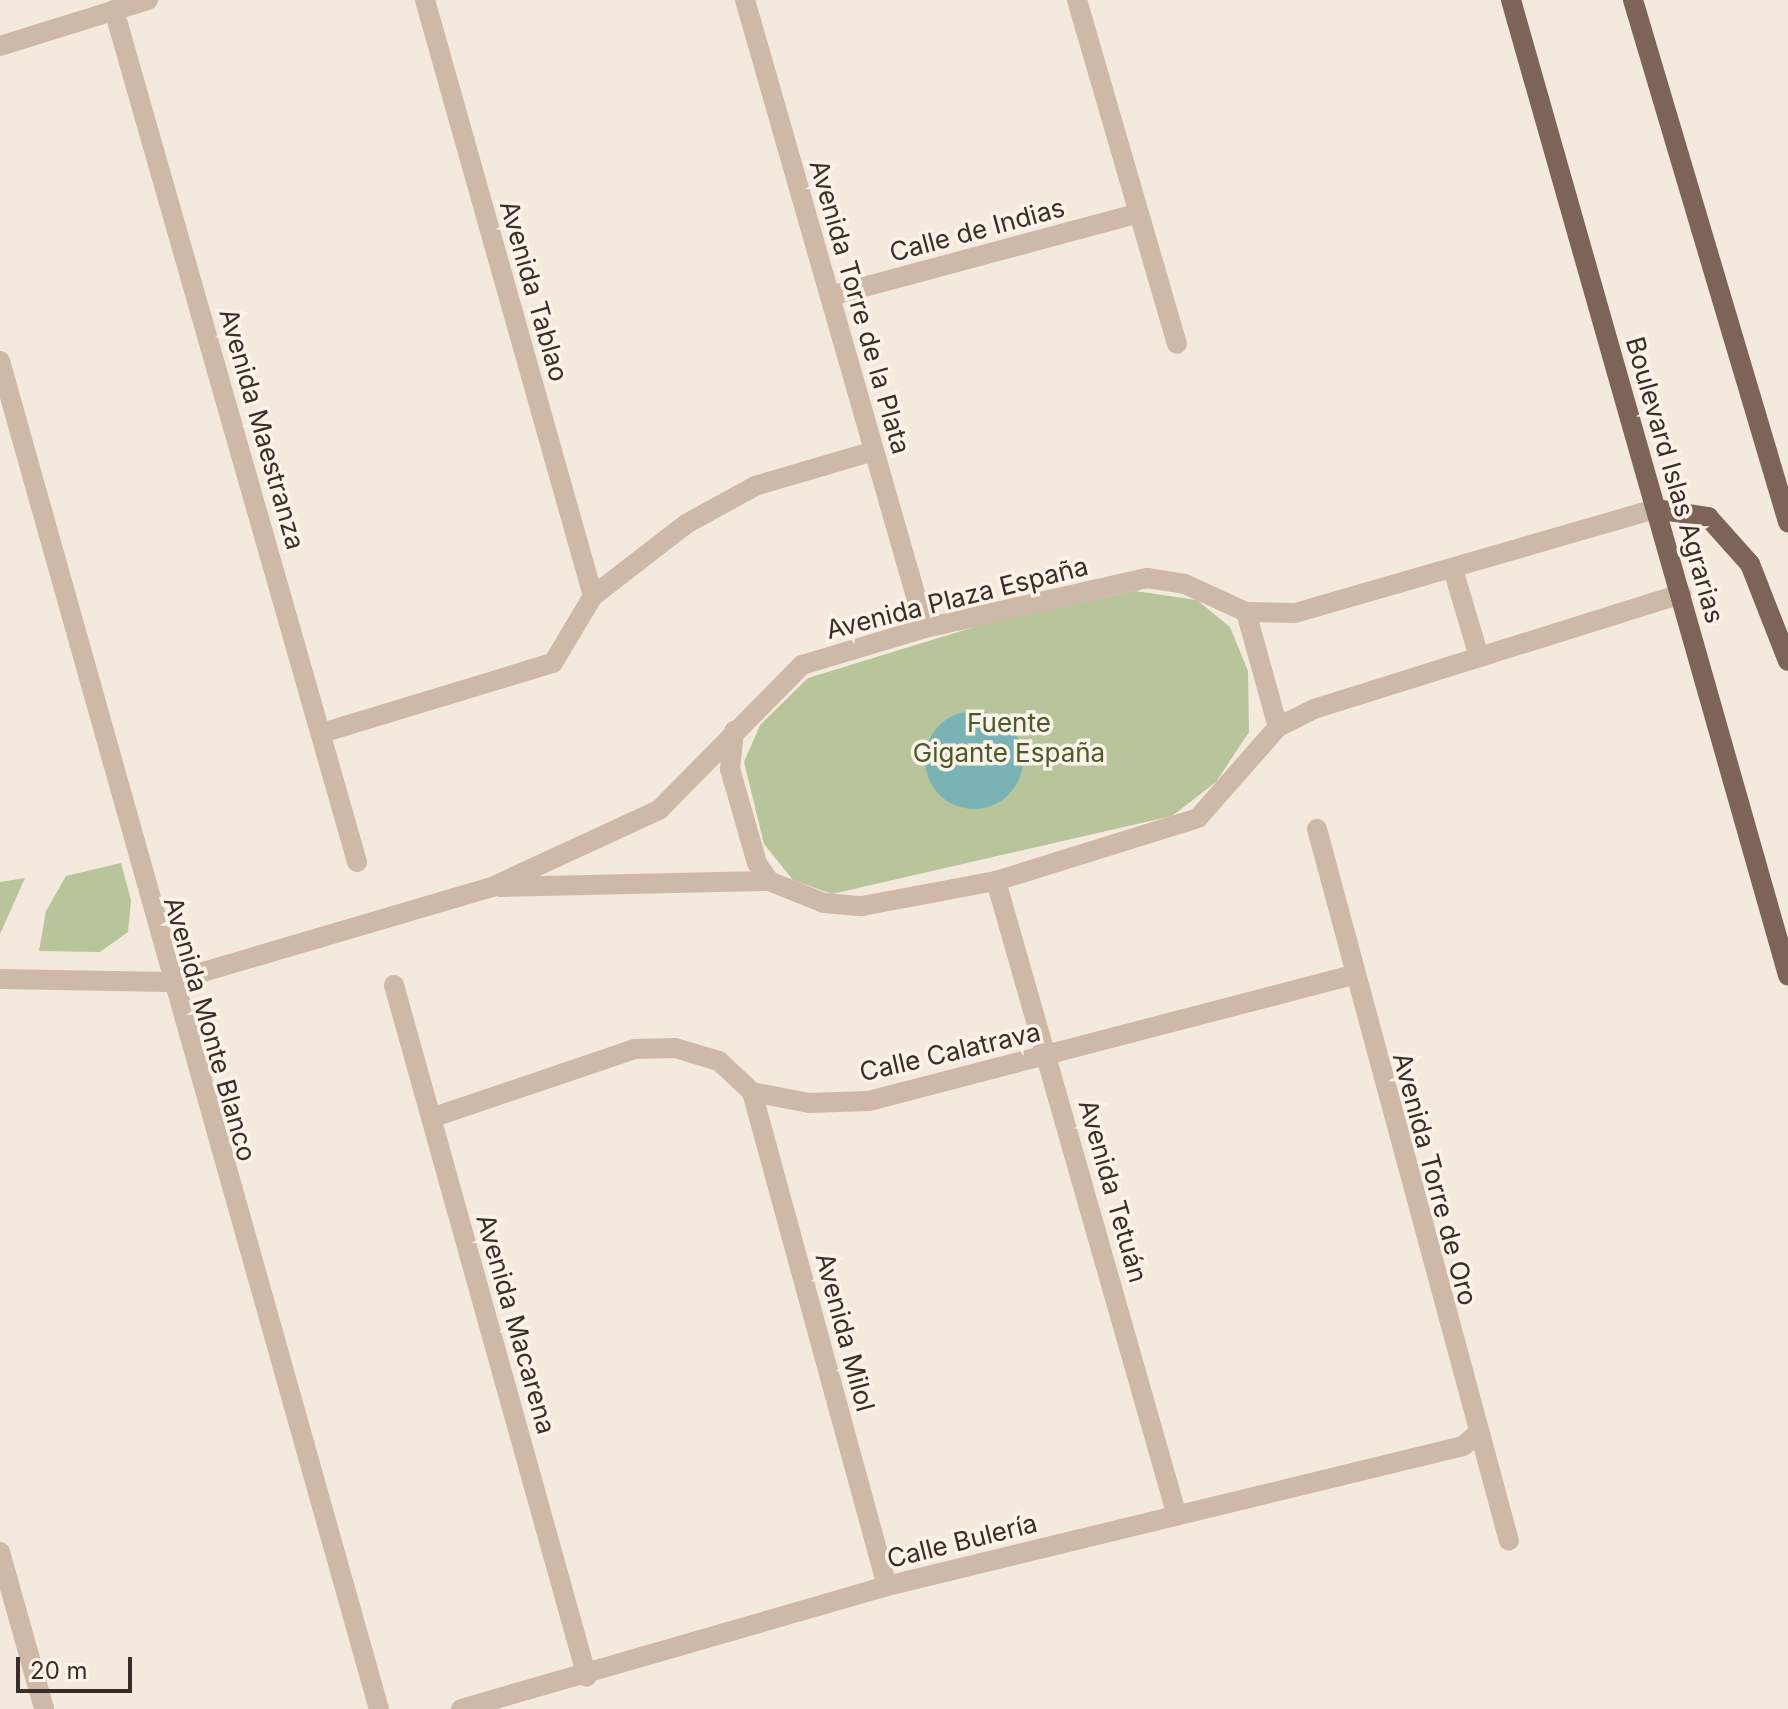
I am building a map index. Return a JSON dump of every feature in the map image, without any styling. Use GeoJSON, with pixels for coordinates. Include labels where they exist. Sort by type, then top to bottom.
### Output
{"type":"FeatureCollection","features":[{"type":"Feature","properties":{"kind":"main road","name":"Boulevard Islas Agrarias"},"geometry":{"type":"LineString","coordinates":[[1511,0],[1788,975]]}},
{"type":"Feature","properties":{"kind":"main road"},"geometry":{"type":"LineString","coordinates":[[1633,0],[1787,514]]}},
{"type":"Feature","properties":{"kind":"main road"},"geometry":{"type":"LineString","coordinates":[[1656,509],[1708,517],[1750,564],[1788,661]]}},
{"type":"Feature","properties":{"kind":"street"},"geometry":{"type":"LineString","coordinates":[[0,46],[148,0]]}},
{"type":"Feature","properties":{"kind":"street","name":"Avenida Tablao"},"geometry":{"type":"LineString","coordinates":[[425,0],[593,596]]}},
{"type":"Feature","properties":{"kind":"street","name":"Avenida Torre de la Plata"},"geometry":{"type":"LineString","coordinates":[[745,0],[925,628]]}},
{"type":"Feature","properties":{"kind":"street"},"geometry":{"type":"LineString","coordinates":[[1077,0],[1177,344]]}},
{"type":"Feature","properties":{"kind":"street","name":"Avenida Maestranza"},"geometry":{"type":"LineString","coordinates":[[114,10],[357,862]]}},
{"type":"Feature","properties":{"kind":"street","name":"Calle de Indias"},"geometry":{"type":"LineString","coordinates":[[830,296],[1137,214]]}},
{"type":"Feature","properties":{"kind":"street","name":"Avenida Monte Blanco"},"geometry":{"type":"LineString","coordinates":[[0,361],[169,982],[379,1709]]}},
{"type":"Feature","properties":{"kind":"street"},"geometry":{"type":"LineString","coordinates":[[322,733],[553,663],[593,596],[686,524],[755,486],[874,451]]}},
{"type":"Feature","properties":{"kind":"street","name":"Avenida Plaza España"},"geometry":{"type":"LineString","coordinates":[[492,887],[659,810],[802,665],[925,628],[1147,578],[1185,584],[1246,612],[1295,613],[1656,509]]}},
{"type":"Feature","properties":{"kind":"street"},"geometry":{"type":"LineString","coordinates":[[1453,569],[1479,657]]}},
{"type":"Feature","properties":{"kind":"street"},"geometry":{"type":"LineString","coordinates":[[0,979],[169,982],[492,887],[769,881],[824,903],[862,906],[996,881],[1198,818],[1278,727],[1314,709],[1681,594]]}},
{"type":"Feature","properties":{"kind":"street"},"geometry":{"type":"LineString","coordinates":[[1246,612],[1278,727]]}},
{"type":"Feature","properties":{"kind":"street"},"geometry":{"type":"LineString","coordinates":[[734,731],[730,769],[757,863],[769,881]]}},
{"type":"Feature","properties":{"kind":"street","name":"Avenida Torre de Oro"},"geometry":{"type":"LineString","coordinates":[[1317,829],[1353,975],[1477,1434],[1509,1541]]}},
{"type":"Feature","properties":{"kind":"street","name":"Avenida Tetuán"},"geometry":{"type":"LineString","coordinates":[[996,881],[1177,1516]]}},
{"type":"Feature","properties":{"kind":"street","name":"Calle Calatrava"},"geometry":{"type":"LineString","coordinates":[[752,1092],[809,1103],[869,1101],[1353,975]]}},
{"type":"Feature","properties":{"kind":"street","name":"Avenida Macarena"},"geometry":{"type":"LineString","coordinates":[[394,985],[587,1677]]}},
{"type":"Feature","properties":{"kind":"street"},"geometry":{"type":"LineString","coordinates":[[431,1118],[635,1049],[675,1048],[719,1061],[752,1092]]}},
{"type":"Feature","properties":{"kind":"street","name":"Avenida Milol"},"geometry":{"type":"LineString","coordinates":[[752,1092],[887,1586]]}},
{"type":"Feature","properties":{"kind":"street","name":"Calle Bulería"},"geometry":{"type":"LineString","coordinates":[[461,1709],[587,1677],[887,1586],[1463,1446],[1477,1434]]}},
{"type":"Feature","properties":{"kind":"street"},"geometry":{"type":"LineString","coordinates":[[0,1552],[44,1709]]}},
{"type":"Feature","properties":{"kind":"green space","name":"Fuente Gigante España"},"geometry":{"type":"Polygon","coordinates":[[[1135,591],[1197,600],[1230,627],[1248,671],[1249,732],[1216,782],[1172,816],[832,894],[793,880],[764,844],[744,762],[760,725],[808,678],[984,624],[1135,591]]]}},
{"type":"Feature","properties":{"kind":"green space"},"geometry":{"type":"Polygon","coordinates":[[[121,863],[131,900],[128,932],[100,952],[39,951],[46,911],[66,876],[121,863]]]}},
{"type":"Feature","properties":{"kind":"green space"},"geometry":{"type":"Polygon","coordinates":[[[25,878],[0,934],[0,882],[25,878]]]}},
{"type":"Feature","properties":{"kind":"water","name":"Fuente Gigante España"},"geometry":{"type":"Polygon","coordinates":[[[974,711],[993,714],[1009,725],[1020,741],[1023,760],[1020,779],[1009,795],[993,806],[974,809],[955,806],[939,795],[928,779],[925,760],[928,741],[939,725],[955,714],[974,711]]]}}]}
